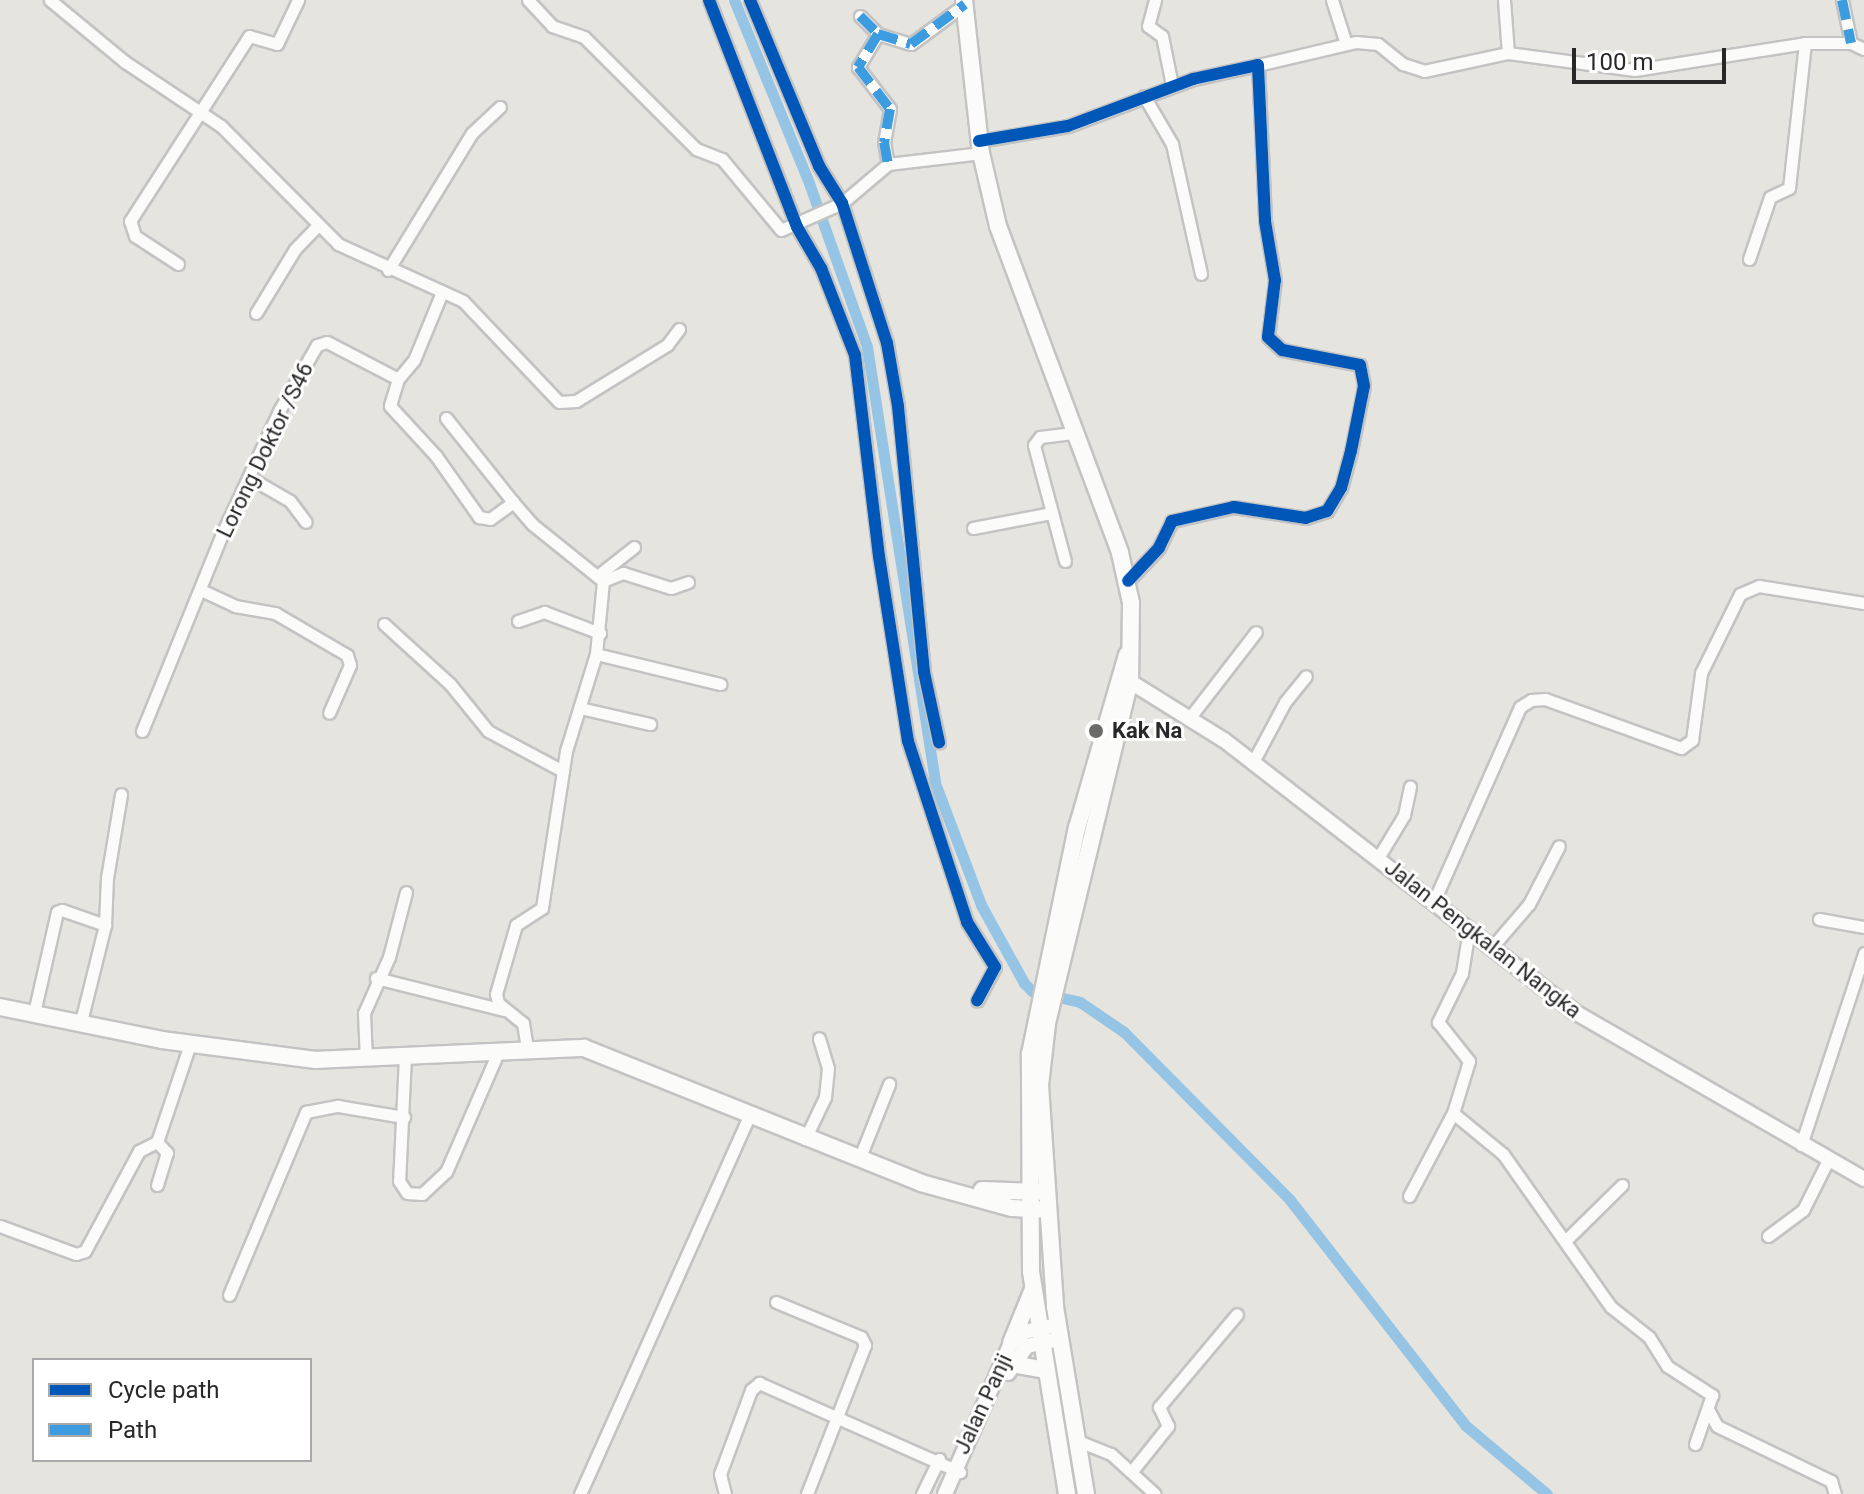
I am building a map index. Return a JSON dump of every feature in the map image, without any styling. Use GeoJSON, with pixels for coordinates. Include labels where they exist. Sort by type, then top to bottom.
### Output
{"type":"FeatureCollection","features":[{"type":"Feature","properties":{"kind":"main road"},"geometry":{"type":"LineString","coordinates":[[965,2],[980,147],[1007,259],[1075,433],[1128,581],[1129,652],[1077,828],[1054,969],[1040,1017],[1028,1085],[1035,1198]]}},
{"type":"Feature","properties":{"kind":"main road"},"geometry":{"type":"LineString","coordinates":[[0,1007],[190,1044],[288,1058],[366,1059],[584,1048],[607,1054],[805,1139],[860,1157],[921,1183],[1035,1198],[1048,1210],[1059,1332],[1086,1494]]}},
{"type":"Feature","properties":{"kind":"main road"},"geometry":{"type":"LineString","coordinates":[[1040,1017],[1033,1288],[1067,1494]]}},
{"type":"Feature","properties":{"kind":"main road"},"geometry":{"type":"LineString","coordinates":[[1011,1343],[1033,1288]]}},
{"type":"Feature","properties":{"kind":"main road"},"geometry":{"type":"LineString","coordinates":[[1012,1364],[1046,1370]]}},
{"type":"Feature","properties":{"kind":"street"},"geometry":{"type":"LineString","coordinates":[[50,0],[125,62],[221,126],[338,244],[388,270],[442,292],[476,312],[559,402],[568,404],[667,345],[679,329]]}},
{"type":"Feature","properties":{"kind":"street"},"geometry":{"type":"LineString","coordinates":[[178,264],[135,236],[130,221],[249,36],[277,44],[298,0]]}},
{"type":"Feature","properties":{"kind":"street"},"geometry":{"type":"LineString","coordinates":[[528,0],[552,26],[584,37],[696,149],[722,159],[775,226],[802,224],[838,205],[888,164],[1068,126],[1172,85],[1346,44],[1378,44],[1403,64],[1424,71],[1508,53],[1635,70],[1805,43],[1851,43],[1864,49]]}},
{"type":"Feature","properties":{"kind":"street"},"geometry":{"type":"LineString","coordinates":[[709,0],[855,355],[880,570],[908,741],[967,922],[995,967],[977,1001]]}},
{"type":"Feature","properties":{"kind":"street"},"geometry":{"type":"LineString","coordinates":[[750,0],[838,205],[893,373],[923,658],[939,742]]}},
{"type":"Feature","properties":{"kind":"street"},"geometry":{"type":"LineString","coordinates":[[1155,0],[1148,26],[1162,36],[1172,85]]}},
{"type":"Feature","properties":{"kind":"street"},"geometry":{"type":"LineString","coordinates":[[1332,0],[1346,44]]}},
{"type":"Feature","properties":{"kind":"street"},"geometry":{"type":"LineString","coordinates":[[1504,0],[1508,53]]}},
{"type":"Feature","properties":{"kind":"street"},"geometry":{"type":"LineString","coordinates":[[1842,0],[1851,43]]}},
{"type":"Feature","properties":{"kind":"street"},"geometry":{"type":"LineString","coordinates":[[860,16],[878,34],[911,44],[965,2]]}},
{"type":"Feature","properties":{"kind":"street"},"geometry":{"type":"LineString","coordinates":[[878,34],[858,67],[890,109],[884,142],[888,164]]}},
{"type":"Feature","properties":{"kind":"street"},"geometry":{"type":"LineString","coordinates":[[1749,259],[1770,197],[1789,188],[1805,43]]}},
{"type":"Feature","properties":{"kind":"street"},"geometry":{"type":"LineString","coordinates":[[1128,581],[1159,548],[1172,521],[1234,507],[1306,518],[1327,511],[1341,488],[1351,451],[1364,386],[1360,365],[1282,350],[1268,337],[1275,280],[1265,221],[1258,65]]}},
{"type":"Feature","properties":{"kind":"street"},"geometry":{"type":"LineString","coordinates":[[1144,96],[1172,144],[1201,274]]}},
{"type":"Feature","properties":{"kind":"street"},"geometry":{"type":"LineString","coordinates":[[388,270],[472,133],[500,107]]}},
{"type":"Feature","properties":{"kind":"street"},"geometry":{"type":"LineString","coordinates":[[256,313],[295,249],[317,226]]}},
{"type":"Feature","properties":{"kind":"street"},"geometry":{"type":"LineString","coordinates":[[442,292],[414,360],[398,379],[390,406],[436,456],[479,517],[490,519],[513,502]]}},
{"type":"Feature","properties":{"kind":"street","name":"Lorong Doktor /S46"},"geometry":{"type":"LineString","coordinates":[[142,731],[279,411],[319,343],[327,342],[398,379]]}},
{"type":"Feature","properties":{"kind":"street"},"geometry":{"type":"LineString","coordinates":[[446,418],[513,502],[555,543],[601,577],[623,573],[671,588],[688,582]]}},
{"type":"Feature","properties":{"kind":"street"},"geometry":{"type":"LineString","coordinates":[[1065,561],[1035,441],[1075,433]]}},
{"type":"Feature","properties":{"kind":"street"},"geometry":{"type":"LineString","coordinates":[[252,479],[290,501],[306,522]]}},
{"type":"Feature","properties":{"kind":"street"},"geometry":{"type":"LineString","coordinates":[[973,528],[1051,513]]}},
{"type":"Feature","properties":{"kind":"street"},"geometry":{"type":"LineString","coordinates":[[527,1049],[523,1023],[495,997],[516,925],[542,908],[563,771],[600,633],[601,577],[634,547]]}},
{"type":"Feature","properties":{"kind":"street"},"geometry":{"type":"LineString","coordinates":[[1434,901],[1520,707],[1531,700],[1545,699],[1681,748],[1692,740],[1701,673],[1740,594],[1759,586],[1864,603]]}},
{"type":"Feature","properties":{"kind":"street"},"geometry":{"type":"LineString","coordinates":[[201,590],[235,606],[275,613],[347,655],[350,665],[329,713]]}},
{"type":"Feature","properties":{"kind":"street"},"geometry":{"type":"LineString","coordinates":[[518,621],[544,612],[600,633]]}},
{"type":"Feature","properties":{"kind":"street"},"geometry":{"type":"LineString","coordinates":[[384,624],[450,684],[488,731],[563,771]]}},
{"type":"Feature","properties":{"kind":"street"},"geometry":{"type":"LineString","coordinates":[[1191,716],[1256,632]]}},
{"type":"Feature","properties":{"kind":"street"},"geometry":{"type":"LineString","coordinates":[[596,654],[720,684]]}},
{"type":"Feature","properties":{"kind":"street"},"geometry":{"type":"LineString","coordinates":[[1253,762],[1285,702],[1306,676]]}},
{"type":"Feature","properties":{"kind":"street","name":"Jalan Pengkalan Nangka"},"geometry":{"type":"LineString","coordinates":[[1124,677],[1191,716],[1253,762],[1573,1011],[1864,1179]]}},
{"type":"Feature","properties":{"kind":"street"},"geometry":{"type":"LineString","coordinates":[[580,708],[650,724]]}},
{"type":"Feature","properties":{"kind":"street"},"geometry":{"type":"LineString","coordinates":[[1378,858],[1404,815],[1410,787]]}},
{"type":"Feature","properties":{"kind":"street"},"geometry":{"type":"LineString","coordinates":[[81,1021],[105,925],[107,878],[121,794]]}},
{"type":"Feature","properties":{"kind":"street"},"geometry":{"type":"LineString","coordinates":[[1492,947],[1529,904],[1559,846]]}},
{"type":"Feature","properties":{"kind":"street"},"geometry":{"type":"LineString","coordinates":[[366,1059],[364,1013],[376,978],[389,957],[406,892]]}},
{"type":"Feature","properties":{"kind":"street"},"geometry":{"type":"LineString","coordinates":[[34,1013],[57,912],[105,925]]}},
{"type":"Feature","properties":{"kind":"street"},"geometry":{"type":"LineString","coordinates":[[1819,919],[1864,927]]}},
{"type":"Feature","properties":{"kind":"street"},"geometry":{"type":"LineString","coordinates":[[1409,1196],[1453,1113],[1469,1061],[1438,1022],[1462,973],[1469,929]]}},
{"type":"Feature","properties":{"kind":"street"},"geometry":{"type":"LineString","coordinates":[[1801,1145],[1864,953]]}},
{"type":"Feature","properties":{"kind":"street"},"geometry":{"type":"LineString","coordinates":[[376,978],[508,1011]]}},
{"type":"Feature","properties":{"kind":"street"},"geometry":{"type":"LineString","coordinates":[[805,1139],[825,1097],[828,1068],[819,1038]]}},
{"type":"Feature","properties":{"kind":"street"},"geometry":{"type":"LineString","coordinates":[[0,1226],[81,1254],[139,1151],[157,1142],[190,1044]]}},
{"type":"Feature","properties":{"kind":"street"},"geometry":{"type":"LineString","coordinates":[[405,1056],[399,1181],[407,1193],[422,1194],[446,1172],[499,1050]]}},
{"type":"Feature","properties":{"kind":"street"},"geometry":{"type":"LineString","coordinates":[[860,1157],[889,1084]]}},
{"type":"Feature","properties":{"kind":"street"},"geometry":{"type":"LineString","coordinates":[[229,1295],[306,1112],[338,1106],[404,1117]]}},
{"type":"Feature","properties":{"kind":"street"},"geometry":{"type":"LineString","coordinates":[[1453,1113],[1501,1153],[1611,1307],[1649,1337],[1667,1366],[1712,1395],[1709,1411],[1695,1444]]}},
{"type":"Feature","properties":{"kind":"street"},"geometry":{"type":"LineString","coordinates":[[580,1494],[750,1114]]}},
{"type":"Feature","properties":{"kind":"street"},"geometry":{"type":"LineString","coordinates":[[157,1142],[167,1153],[157,1185]]}},
{"type":"Feature","properties":{"kind":"street"},"geometry":{"type":"LineString","coordinates":[[1768,1236],[1803,1210],[1828,1160]]}},
{"type":"Feature","properties":{"kind":"street"},"geometry":{"type":"LineString","coordinates":[[1565,1241],[1622,1185]]}},
{"type":"Feature","properties":{"kind":"street"},"geometry":{"type":"LineString","coordinates":[[776,1302],[863,1340],[865,1353],[807,1494]]}},
{"type":"Feature","properties":{"kind":"street"},"geometry":{"type":"LineString","coordinates":[[1132,1471],[1168,1426],[1159,1407],[1237,1314]]}},
{"type":"Feature","properties":{"kind":"street"},"geometry":{"type":"LineString","coordinates":[[947,1490],[1012,1364],[1040,1335],[1059,1332]]}},
{"type":"Feature","properties":{"kind":"street","name":"Jalan Panji"},"geometry":{"type":"LineString","coordinates":[[957,1470],[1011,1343],[1040,1335]]}},
{"type":"Feature","properties":{"kind":"street"},"geometry":{"type":"LineString","coordinates":[[725,1494],[720,1474],[757,1384],[939,1459],[957,1470]]}},
{"type":"Feature","properties":{"kind":"street"},"geometry":{"type":"LineString","coordinates":[[1709,1411],[1717,1426],[1831,1481],[1835,1494]]}},
{"type":"Feature","properties":{"kind":"street"},"geometry":{"type":"LineString","coordinates":[[1076,1440],[1111,1454],[1155,1494]]}},
{"type":"Feature","properties":{"kind":"street"},"geometry":{"type":"LineString","coordinates":[[922,1494],[939,1459]]}},
{"type":"Feature","properties":{"kind":"waterway"},"geometry":{"type":"LineString","coordinates":[[734,0],[809,183],[867,347],[935,783],[981,905],[1024,983],[1032,991],[1080,1002],[1124,1032],[1290,1200],[1465,1425],[1547,1494]]}},
{"type":"Feature","properties":{"kind":"marked path"},"geometry":{"type":"LineString","coordinates":[[1842,0],[1851,43]]}},
{"type":"Feature","properties":{"kind":"marked path"},"geometry":{"type":"LineString","coordinates":[[860,16],[878,34],[911,44],[965,4]]}},
{"type":"Feature","properties":{"kind":"marked path"},"geometry":{"type":"LineString","coordinates":[[878,34],[858,67],[890,109],[884,142],[888,164]]}},
{"type":"Feature","properties":{"kind":"cycle path"},"geometry":{"type":"LineString","coordinates":[[709,0],[797,227],[821,268],[855,355],[879,556],[908,741],[967,922],[995,967],[977,1001]]}},
{"type":"Feature","properties":{"kind":"cycle path"},"geometry":{"type":"LineString","coordinates":[[750,0],[819,166],[842,203],[887,343],[898,406],[924,672],[939,742]]}},
{"type":"Feature","properties":{"kind":"cycle path"},"geometry":{"type":"LineString","coordinates":[[979,141],[1068,126],[1193,79],[1258,65],[1265,221],[1275,280],[1268,337],[1282,350],[1360,365],[1364,386],[1351,451],[1341,488],[1327,511],[1306,518],[1234,507],[1172,521],[1159,548],[1128,581]]}},
{"type":"Feature","properties":{"kind":"place","name":"Kak Na"},"geometry":{"type":"Point","coordinates":[1096,731]}}]}
